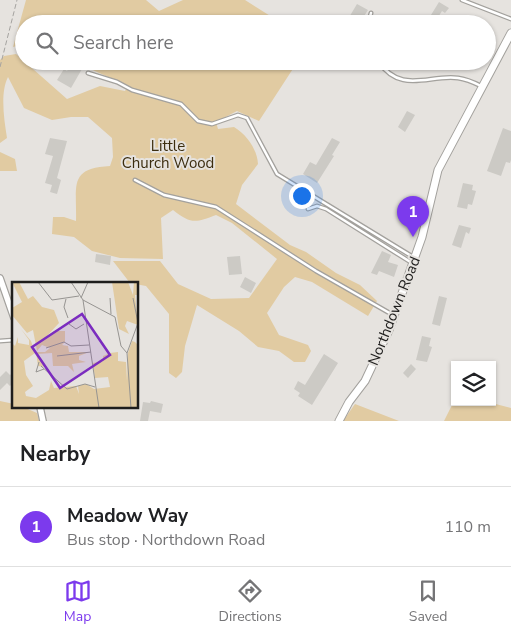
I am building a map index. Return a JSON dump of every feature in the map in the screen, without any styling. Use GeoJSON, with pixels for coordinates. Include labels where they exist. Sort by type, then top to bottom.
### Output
{"type":"FeatureCollection","features":[{"type":"Feature","properties":{"kind":"street","name":"Northdown Road"},"geometry":{"type":"LineString","coordinates":[[496,60],[511,33]]}},
{"type":"Feature","properties":{"kind":"street","name":"Northdown Road"},"geometry":{"type":"LineString","coordinates":[[339,421],[349,402],[365,381],[394,315],[425,227],[438,170],[491,70]]}},
{"type":"Feature","properties":{"kind":"street"},"geometry":{"type":"LineString","coordinates":[[0,278],[12,312]]}},
{"type":"Feature","properties":{"kind":"street"},"geometry":{"type":"LineString","coordinates":[[40,408],[43,421]]}},
{"type":"Feature","properties":{"kind":"lane"},"geometry":{"type":"LineString","coordinates":[[462,0],[511,19]]}},
{"type":"Feature","properties":{"kind":"lane"},"geometry":{"type":"LineString","coordinates":[[389,70],[399,78],[411,82],[457,78],[482,86]]}},
{"type":"Feature","properties":{"kind":"lane"},"geometry":{"type":"LineString","coordinates":[[88,73],[117,82],[132,90],[181,104],[198,121],[212,124],[238,115],[247,118],[277,174],[414,261]]}},
{"type":"Feature","properties":{"kind":"lane"},"geometry":{"type":"LineString","coordinates":[[135,180],[164,196],[216,207],[316,271],[394,315]]}},
{"type":"Feature","properties":{"kind":"lane"},"geometry":{"type":"LineString","coordinates":[[308,209],[317,206],[326,209],[414,261]]}},
{"type":"Feature","properties":{"kind":"path"},"geometry":{"type":"LineString","coordinates":[[0,67],[17,0]]}},
{"type":"Feature","properties":{"kind":"green space"},"geometry":{"type":"Polygon","coordinates":[[[26,0],[146,0],[159,11],[183,0],[245,0],[269,15],[22,15],[26,0]]]}},
{"type":"Feature","properties":{"kind":"green space","name":"Little Church Wood"},"geometry":{"type":"Polygon","coordinates":[[[15,54],[15,70],[34,70],[67,99],[100,86],[125,91],[128,86],[93,70],[292,70],[259,121],[237,111],[216,122],[218,129],[234,127],[243,134],[253,148],[257,158],[258,164],[242,185],[236,204],[290,245],[306,252],[336,273],[360,285],[377,301],[368,316],[312,282],[295,277],[284,287],[267,313],[279,335],[308,345],[311,351],[305,362],[294,362],[279,351],[258,347],[239,331],[197,305],[185,346],[182,372],[176,378],[169,373],[169,314],[146,286],[139,285],[139,282],[129,282],[113,261],[160,261],[178,284],[211,299],[249,298],[277,259],[232,223],[216,215],[203,220],[193,221],[184,218],[173,210],[161,218],[163,259],[120,258],[92,251],[74,237],[52,234],[53,217],[64,217],[76,221],[76,189],[78,181],[81,175],[87,171],[110,166],[113,157],[112,138],[88,117],[52,120],[24,108],[8,77],[3,98],[7,138],[0,143],[0,60],[4,56],[15,54]]]}},
{"type":"Feature","properties":{"kind":"green space"},"geometry":{"type":"Polygon","coordinates":[[[0,152],[15,159],[17,171],[0,171],[0,152]]]}},
{"type":"Feature","properties":{"kind":"green space"},"geometry":{"type":"Polygon","coordinates":[[[0,401],[12,404],[12,408],[25,408],[37,413],[39,421],[0,421],[0,401]]]}},
{"type":"Feature","properties":{"kind":"green space"},"geometry":{"type":"Polygon","coordinates":[[[355,404],[399,421],[343,421],[355,404]]]}},
{"type":"Feature","properties":{"kind":"green space"},"geometry":{"type":"Polygon","coordinates":[[[496,404],[511,408],[511,421],[444,421],[452,406],[496,406],[496,404]]]}},
{"type":"Feature","properties":{"kind":"building"},"geometry":{"type":"Polygon","coordinates":[[[439,2],[449,8],[445,13],[442,11],[440,15],[431,15],[439,2]]]}},
{"type":"Feature","properties":{"kind":"building"},"geometry":{"type":"Polygon","coordinates":[[[357,4],[368,10],[365,15],[350,15],[357,4]]]}},
{"type":"Feature","properties":{"kind":"building"},"geometry":{"type":"Polygon","coordinates":[[[63,70],[81,70],[71,88],[57,80],[63,70]]]}},
{"type":"Feature","properties":{"kind":"building"},"geometry":{"type":"Polygon","coordinates":[[[407,111],[415,115],[405,132],[398,127],[407,111]]]}},
{"type":"Feature","properties":{"kind":"building"},"geometry":{"type":"Polygon","coordinates":[[[503,128],[511,131],[511,160],[510,163],[506,162],[501,176],[487,171],[503,128]]]}},
{"type":"Feature","properties":{"kind":"building"},"geometry":{"type":"Polygon","coordinates":[[[50,138],[67,141],[57,178],[61,180],[57,194],[50,192],[52,185],[45,183],[53,156],[45,154],[50,138]]]}},
{"type":"Feature","properties":{"kind":"building"},"geometry":{"type":"Polygon","coordinates":[[[332,138],[340,142],[332,155],[334,156],[317,183],[303,174],[310,162],[316,165],[332,138]]]}},
{"type":"Feature","properties":{"kind":"building"},"geometry":{"type":"Polygon","coordinates":[[[463,183],[473,185],[472,190],[476,191],[472,205],[468,204],[467,209],[457,207],[463,183]]]}},
{"type":"Feature","properties":{"kind":"building"},"geometry":{"type":"Polygon","coordinates":[[[459,225],[471,228],[469,234],[466,232],[461,248],[452,245],[459,225]]]}},
{"type":"Feature","properties":{"kind":"building"},"geometry":{"type":"Polygon","coordinates":[[[382,251],[391,255],[388,262],[398,265],[394,277],[379,271],[377,275],[371,273],[382,251]]]}},
{"type":"Feature","properties":{"kind":"building"},"geometry":{"type":"Polygon","coordinates":[[[96,254],[111,256],[110,265],[95,262],[96,254]]]}},
{"type":"Feature","properties":{"kind":"building"},"geometry":{"type":"Polygon","coordinates":[[[240,256],[242,274],[229,275],[227,257],[240,256]]]}},
{"type":"Feature","properties":{"kind":"building"},"geometry":{"type":"Polygon","coordinates":[[[245,277],[256,283],[251,293],[240,287],[245,277]]]}},
{"type":"Feature","properties":{"kind":"building"},"geometry":{"type":"Polygon","coordinates":[[[439,296],[447,298],[440,326],[432,324],[439,296]]]}},
{"type":"Feature","properties":{"kind":"building"},"geometry":{"type":"Polygon","coordinates":[[[422,336],[431,338],[429,346],[432,347],[427,362],[416,360],[422,336]]]}},
{"type":"Feature","properties":{"kind":"building"},"geometry":{"type":"Polygon","coordinates":[[[324,354],[338,363],[312,405],[298,396],[300,393],[294,389],[298,381],[305,385],[324,354]]]}},
{"type":"Feature","properties":{"kind":"building"},"geometry":{"type":"Polygon","coordinates":[[[411,364],[416,369],[408,378],[403,373],[411,364]]]}},
{"type":"Feature","properties":{"kind":"building"},"geometry":{"type":"Polygon","coordinates":[[[6,371],[10,375],[12,374],[12,384],[10,386],[7,383],[0,390],[0,377],[6,371]]]}},
{"type":"Feature","properties":{"kind":"building"},"geometry":{"type":"Polygon","coordinates":[[[151,401],[163,404],[161,413],[150,411],[148,421],[140,421],[143,402],[150,403],[151,401]]]}},
{"type":"Feature","properties":{"kind":"place","name":"Meadow Way"},"geometry":{"type":"Point","coordinates":[413,237]}}]}
